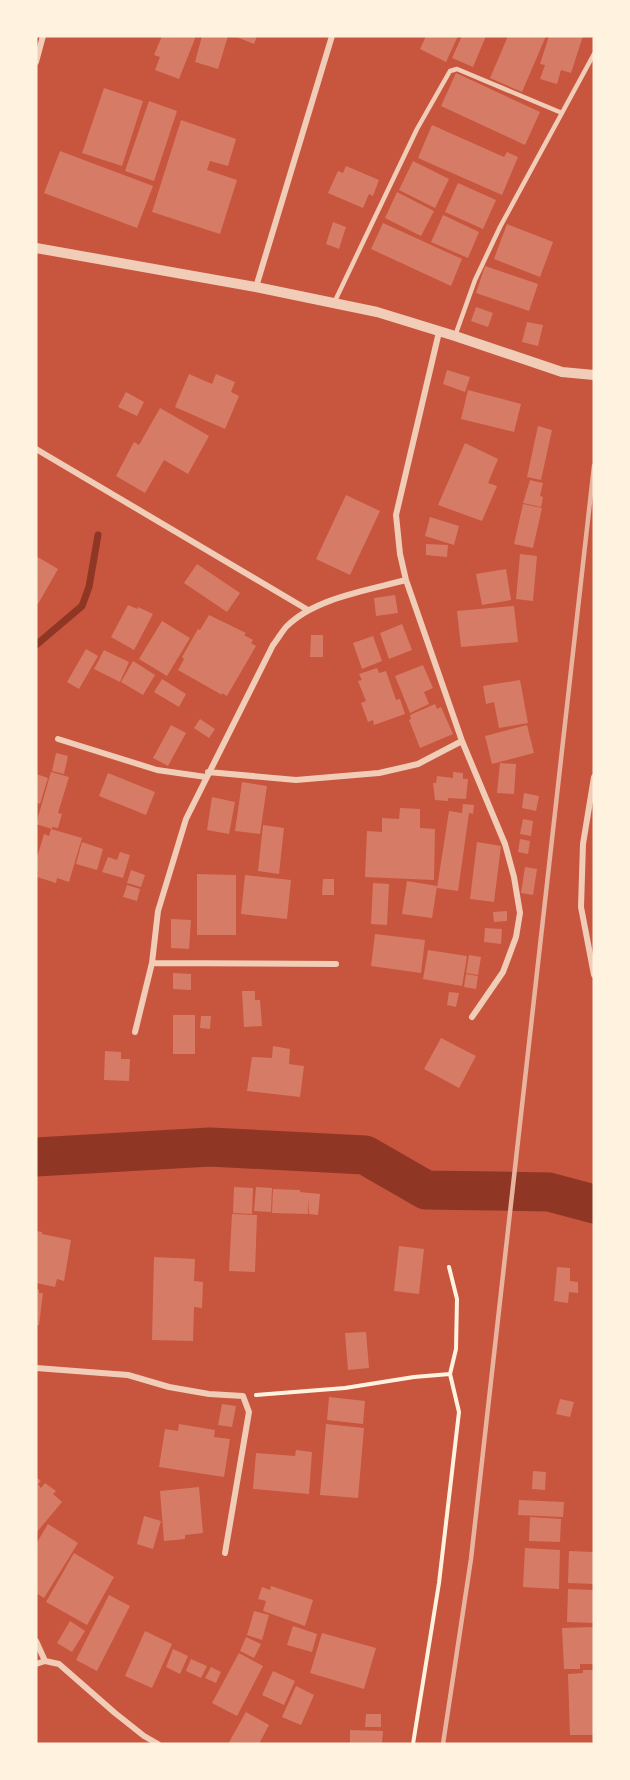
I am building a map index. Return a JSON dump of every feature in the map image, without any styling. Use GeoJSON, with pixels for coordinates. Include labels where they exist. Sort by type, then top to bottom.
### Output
{"type":"FeatureCollection","features":[{"type":"Feature","properties":{"kind":"street"},"geometry":{"type":"LineString","coordinates":[[36,62],[43,36]]}},
{"type":"Feature","properties":{"kind":"street"},"geometry":{"type":"LineString","coordinates":[[256,287],[332,36]]}},
{"type":"Feature","properties":{"kind":"street"},"geometry":{"type":"LineString","coordinates":[[36,248],[256,287],[377,312],[562,372],[594,375]]}},
{"type":"Feature","properties":{"kind":"street"},"geometry":{"type":"LineString","coordinates":[[439,332],[396,515],[400,554],[406,580],[462,741],[505,844],[520,913],[516,938],[503,972],[472,1017]]}},
{"type":"Feature","properties":{"kind":"street"},"geometry":{"type":"LineString","coordinates":[[36,449],[308,610]]}},
{"type":"Feature","properties":{"kind":"street"},"geometry":{"type":"LineString","coordinates":[[135,1032],[152,963],[158,911],[186,819],[273,645],[287,626],[308,610],[339,597],[406,580]]}},
{"type":"Feature","properties":{"kind":"street"},"geometry":{"type":"LineString","coordinates":[[58,739],[157,770],[296,780],[378,773],[418,764],[462,741]]}},
{"type":"Feature","properties":{"kind":"street"},"geometry":{"type":"LineString","coordinates":[[594,777],[583,844],[581,908],[593,954],[594,975]]}},
{"type":"Feature","properties":{"kind":"street"},"geometry":{"type":"LineString","coordinates":[[152,963],[336,964]]}},
{"type":"Feature","properties":{"kind":"street"},"geometry":{"type":"LineString","coordinates":[[36,1368],[128,1375],[169,1387],[209,1394],[243,1396],[249,1412],[225,1553]]}},
{"type":"Feature","properties":{"kind":"street"},"geometry":{"type":"LineString","coordinates":[[36,1641],[45,1661]]}},
{"type":"Feature","properties":{"kind":"street"},"geometry":{"type":"LineString","coordinates":[[36,1664],[45,1661],[59,1664],[115,1713],[158,1744]]}},
{"type":"Feature","properties":{"kind":"lane"},"geometry":{"type":"LineString","coordinates":[[455,336],[475,280],[500,227],[594,54]]}},
{"type":"Feature","properties":{"kind":"lane"},"geometry":{"type":"LineString","coordinates":[[334,303],[417,129],[450,71],[458,69],[562,113]]}},
{"type":"Feature","properties":{"kind":"path"},"geometry":{"type":"LineString","coordinates":[[413,1744],[439,1583],[459,1412],[450,1374],[456,1349],[457,1299],[449,1267]]}},
{"type":"Feature","properties":{"kind":"path"},"geometry":{"type":"LineString","coordinates":[[243,1396],[345,1388],[450,1374]]}},
{"type":"Feature","properties":{"kind":"building"},"geometry":{"type":"Polygon","coordinates":[[[162,36],[196,36],[179,79],[155,70],[160,57],[154,55],[162,36]]]}},
{"type":"Feature","properties":{"kind":"building"},"geometry":{"type":"Polygon","coordinates":[[[202,36],[228,36],[218,69],[195,62],[202,36]]]}},
{"type":"Feature","properties":{"kind":"building"},"geometry":{"type":"Polygon","coordinates":[[[234,36],[257,36],[254,44],[234,36]]]}},
{"type":"Feature","properties":{"kind":"building"},"geometry":{"type":"Polygon","coordinates":[[[426,36],[458,36],[446,62],[420,49],[426,36]]]}},
{"type":"Feature","properties":{"kind":"building"},"geometry":{"type":"Polygon","coordinates":[[[462,36],[486,36],[473,67],[452,58],[462,36]]]}},
{"type":"Feature","properties":{"kind":"building"},"geometry":{"type":"Polygon","coordinates":[[[508,36],[546,36],[522,92],[490,78],[508,36]]]}},
{"type":"Feature","properties":{"kind":"building"},"geometry":{"type":"Polygon","coordinates":[[[549,36],[583,36],[571,73],[561,70],[557,84],[540,79],[545,65],[540,64],[549,36]]]}},
{"type":"Feature","properties":{"kind":"building"},"geometry":{"type":"Polygon","coordinates":[[[456,73],[540,112],[525,145],[441,106],[456,73]]]}},
{"type":"Feature","properties":{"kind":"building"},"geometry":{"type":"Polygon","coordinates":[[[104,88],[143,101],[122,166],[82,153],[104,88]]]}},
{"type":"Feature","properties":{"kind":"building"},"geometry":{"type":"Polygon","coordinates":[[[149,101],[177,111],[154,181],[125,171],[149,101]]]}},
{"type":"Feature","properties":{"kind":"building"},"geometry":{"type":"Polygon","coordinates":[[[181,120],[236,139],[228,166],[210,161],[207,170],[237,180],[220,234],[152,212],[181,120]]]}},
{"type":"Feature","properties":{"kind":"building"},"geometry":{"type":"Polygon","coordinates":[[[432,125],[504,157],[507,152],[518,157],[502,195],[418,158],[432,125]]]}},
{"type":"Feature","properties":{"kind":"building"},"geometry":{"type":"Polygon","coordinates":[[[60,151],[153,186],[137,228],[44,193],[60,151]]]}},
{"type":"Feature","properties":{"kind":"building"},"geometry":{"type":"Polygon","coordinates":[[[413,161],[449,179],[435,208],[399,190],[413,161]]]}},
{"type":"Feature","properties":{"kind":"building"},"geometry":{"type":"Polygon","coordinates":[[[346,166],[379,180],[373,196],[369,194],[363,208],[328,193],[338,171],[343,173],[346,166]]]}},
{"type":"Feature","properties":{"kind":"building"},"geometry":{"type":"Polygon","coordinates":[[[458,183],[496,200],[483,229],[445,212],[458,183]]]}},
{"type":"Feature","properties":{"kind":"building"},"geometry":{"type":"Polygon","coordinates":[[[397,192],[434,211],[421,236],[385,218],[397,192]]]}},
{"type":"Feature","properties":{"kind":"building"},"geometry":{"type":"Polygon","coordinates":[[[443,215],[479,232],[468,258],[431,242],[443,215]]]}},
{"type":"Feature","properties":{"kind":"building"},"geometry":{"type":"Polygon","coordinates":[[[333,222],[346,227],[339,249],[326,244],[333,222]]]}},
{"type":"Feature","properties":{"kind":"building"},"geometry":{"type":"Polygon","coordinates":[[[383,223],[462,259],[451,286],[371,249],[383,223]]]}},
{"type":"Feature","properties":{"kind":"building"},"geometry":{"type":"Polygon","coordinates":[[[507,224],[553,242],[540,277],[494,259],[507,224]]]}},
{"type":"Feature","properties":{"kind":"building"},"geometry":{"type":"Polygon","coordinates":[[[485,266],[538,284],[529,311],[476,293],[485,266]]]}},
{"type":"Feature","properties":{"kind":"building"},"geometry":{"type":"Polygon","coordinates":[[[476,307],[493,313],[488,327],[471,321],[476,307]]]}},
{"type":"Feature","properties":{"kind":"building"},"geometry":{"type":"Polygon","coordinates":[[[527,322],[543,325],[538,346],[522,342],[527,322]]]}},
{"type":"Feature","properties":{"kind":"building"},"geometry":{"type":"Polygon","coordinates":[[[447,370],[470,377],[465,392],[443,384],[447,370]]]}},
{"type":"Feature","properties":{"kind":"building"},"geometry":{"type":"Polygon","coordinates":[[[189,374],[212,384],[216,374],[235,382],[231,392],[239,396],[225,429],[175,407],[189,374]]]}},
{"type":"Feature","properties":{"kind":"building"},"geometry":{"type":"Polygon","coordinates":[[[468,390],[521,404],[514,432],[461,419],[468,390]]]}},
{"type":"Feature","properties":{"kind":"building"},"geometry":{"type":"Polygon","coordinates":[[[126,392],[144,402],[137,416],[118,407],[126,392]]]}},
{"type":"Feature","properties":{"kind":"building"},"geometry":{"type":"Polygon","coordinates":[[[160,408],[209,436],[188,474],[164,460],[145,493],[116,476],[134,442],[139,445],[160,408]]]}},
{"type":"Feature","properties":{"kind":"building"},"geometry":{"type":"Polygon","coordinates":[[[538,426],[552,430],[541,480],[527,477],[538,426]]]}},
{"type":"Feature","properties":{"kind":"building"},"geometry":{"type":"Polygon","coordinates":[[[465,443],[498,459],[488,483],[497,486],[482,521],[438,505],[465,443]]]}},
{"type":"Feature","properties":{"kind":"building"},"geometry":{"type":"Polygon","coordinates":[[[530,480],[543,483],[540,496],[543,497],[541,507],[523,503],[530,480]]]}},
{"type":"Feature","properties":{"kind":"building"},"geometry":{"type":"Polygon","coordinates":[[[346,495],[380,511],[350,575],[316,559],[346,495]]]}},
{"type":"Feature","properties":{"kind":"building"},"geometry":{"type":"Polygon","coordinates":[[[523,504],[542,508],[533,548],[514,544],[523,504]]]}},
{"type":"Feature","properties":{"kind":"building"},"geometry":{"type":"Polygon","coordinates":[[[430,517],[459,526],[454,545],[425,536],[430,517]]]}},
{"type":"Feature","properties":{"kind":"building"},"geometry":{"type":"Polygon","coordinates":[[[426,544],[448,545],[447,557],[426,555],[426,544]]]}},
{"type":"Feature","properties":{"kind":"building"},"geometry":{"type":"Polygon","coordinates":[[[520,554],[537,556],[533,601],[516,599],[520,554]]]}},
{"type":"Feature","properties":{"kind":"building"},"geometry":{"type":"Polygon","coordinates":[[[36,556],[58,569],[38,604],[36,603],[36,556]]]}},
{"type":"Feature","properties":{"kind":"building"},"geometry":{"type":"Polygon","coordinates":[[[197,564],[240,593],[227,612],[184,583],[197,564]]]}},
{"type":"Feature","properties":{"kind":"building"},"geometry":{"type":"Polygon","coordinates":[[[506,569],[511,600],[482,605],[476,574],[506,569]]]}},
{"type":"Feature","properties":{"kind":"building"},"geometry":{"type":"Polygon","coordinates":[[[395,595],[398,613],[376,616],[374,598],[395,595]]]}},
{"type":"Feature","properties":{"kind":"building"},"geometry":{"type":"Polygon","coordinates":[[[128,605],[153,614],[134,650],[111,637],[128,605]]]}},
{"type":"Feature","properties":{"kind":"building"},"geometry":{"type":"Polygon","coordinates":[[[514,606],[518,642],[461,647],[457,611],[514,606]]]}},
{"type":"Feature","properties":{"kind":"building"},"geometry":{"type":"Polygon","coordinates":[[[209,615],[246,633],[244,635],[253,640],[251,643],[256,646],[227,696],[178,670],[184,659],[182,657],[209,615]]]}},
{"type":"Feature","properties":{"kind":"building"},"geometry":{"type":"Polygon","coordinates":[[[162,621],[190,638],[167,676],[139,659],[162,621]]]}},
{"type":"Feature","properties":{"kind":"building"},"geometry":{"type":"Polygon","coordinates":[[[402,624],[412,650],[389,659],[380,633],[402,624]]]}},
{"type":"Feature","properties":{"kind":"building"},"geometry":{"type":"Polygon","coordinates":[[[311,635],[323,635],[323,657],[310,657],[311,635]]]}},
{"type":"Feature","properties":{"kind":"building"},"geometry":{"type":"Polygon","coordinates":[[[373,636],[382,661],[362,669],[353,643],[373,636]]]}},
{"type":"Feature","properties":{"kind":"building"},"geometry":{"type":"Polygon","coordinates":[[[86,649],[98,656],[79,689],[67,682],[86,649]]]}},
{"type":"Feature","properties":{"kind":"building"},"geometry":{"type":"Polygon","coordinates":[[[104,650],[129,662],[120,682],[94,669],[104,650]]]}},
{"type":"Feature","properties":{"kind":"building"},"geometry":{"type":"Polygon","coordinates":[[[133,661],[155,675],[143,695],[121,682],[133,661]]]}},
{"type":"Feature","properties":{"kind":"building"},"geometry":{"type":"Polygon","coordinates":[[[423,665],[433,688],[424,692],[429,704],[410,713],[395,676],[423,665]]]}},
{"type":"Feature","properties":{"kind":"building"},"geometry":{"type":"Polygon","coordinates":[[[377,668],[379,673],[386,671],[396,700],[400,699],[405,714],[374,725],[373,720],[368,722],[361,703],[366,701],[358,681],[362,680],[359,674],[377,668]]]}},
{"type":"Feature","properties":{"kind":"building"},"geometry":{"type":"Polygon","coordinates":[[[162,679],[186,694],[179,707],[154,692],[162,679]]]}},
{"type":"Feature","properties":{"kind":"building"},"geometry":{"type":"Polygon","coordinates":[[[520,680],[528,723],[499,728],[494,702],[486,704],[483,686],[520,680]]]}},
{"type":"Feature","properties":{"kind":"building"},"geometry":{"type":"Polygon","coordinates":[[[435,704],[437,709],[441,707],[453,734],[420,748],[409,720],[410,715],[435,704]]]}},
{"type":"Feature","properties":{"kind":"building"},"geometry":{"type":"Polygon","coordinates":[[[200,719],[215,729],[209,738],[194,728],[200,719]]]}},
{"type":"Feature","properties":{"kind":"building"},"geometry":{"type":"Polygon","coordinates":[[[171,725],[186,733],[168,766],[153,758],[171,725]]]}},
{"type":"Feature","properties":{"kind":"building"},"geometry":{"type":"Polygon","coordinates":[[[527,725],[534,753],[492,764],[485,736],[527,725]]]}},
{"type":"Feature","properties":{"kind":"building"},"geometry":{"type":"Polygon","coordinates":[[[56,753],[68,756],[64,774],[52,771],[56,753]]]}},
{"type":"Feature","properties":{"kind":"building"},"geometry":{"type":"Polygon","coordinates":[[[500,763],[516,764],[514,794],[497,793],[500,763]]]}},
{"type":"Feature","properties":{"kind":"building"},"geometry":{"type":"Polygon","coordinates":[[[51,772],[69,777],[58,813],[62,814],[58,828],[52,827],[52,829],[36,824],[51,772]]]}},
{"type":"Feature","properties":{"kind":"building"},"geometry":{"type":"Polygon","coordinates":[[[453,772],[463,773],[463,779],[468,779],[466,799],[435,800],[433,783],[436,783],[437,776],[453,778],[453,772]]]}},
{"type":"Feature","properties":{"kind":"building"},"geometry":{"type":"Polygon","coordinates":[[[108,773],[155,792],[146,815],[99,796],[108,773]]]}},
{"type":"Feature","properties":{"kind":"building"},"geometry":{"type":"Polygon","coordinates":[[[36,774],[48,778],[40,804],[36,802],[36,774]]]}},
{"type":"Feature","properties":{"kind":"building"},"geometry":{"type":"Polygon","coordinates":[[[242,782],[267,786],[260,834],[235,831],[242,782]]]}},
{"type":"Feature","properties":{"kind":"building"},"geometry":{"type":"Polygon","coordinates":[[[524,793],[539,796],[536,811],[522,808],[524,793]]]}},
{"type":"Feature","properties":{"kind":"building"},"geometry":{"type":"Polygon","coordinates":[[[212,797],[235,802],[229,834],[207,830],[212,797]]]}},
{"type":"Feature","properties":{"kind":"building"},"geometry":{"type":"Polygon","coordinates":[[[463,804],[474,805],[473,814],[469,813],[458,891],[437,888],[449,811],[462,813],[463,804]]]}},
{"type":"Feature","properties":{"kind":"building"},"geometry":{"type":"Polygon","coordinates":[[[400,808],[420,809],[420,828],[435,829],[434,880],[365,877],[367,831],[382,832],[382,818],[399,819],[400,808]]]}},
{"type":"Feature","properties":{"kind":"building"},"geometry":{"type":"Polygon","coordinates":[[[523,819],[533,821],[531,836],[520,834],[523,819]]]}},
{"type":"Feature","properties":{"kind":"building"},"geometry":{"type":"Polygon","coordinates":[[[263,825],[284,828],[279,874],[258,871],[263,825]]]}},
{"type":"Feature","properties":{"kind":"building"},"geometry":{"type":"Polygon","coordinates":[[[51,829],[82,838],[69,882],[57,878],[56,883],[37,877],[36,861],[44,834],[49,836],[51,829]]]}},
{"type":"Feature","properties":{"kind":"building"},"geometry":{"type":"Polygon","coordinates":[[[520,839],[530,841],[528,854],[518,852],[520,839]]]}},
{"type":"Feature","properties":{"kind":"building"},"geometry":{"type":"Polygon","coordinates":[[[82,842],[103,849],[97,870],[76,864],[82,842]]]}},
{"type":"Feature","properties":{"kind":"building"},"geometry":{"type":"Polygon","coordinates":[[[477,842],[501,846],[494,902],[470,899],[477,842]]]}},
{"type":"Feature","properties":{"kind":"building"},"geometry":{"type":"Polygon","coordinates":[[[120,852],[130,855],[123,878],[102,872],[108,857],[117,860],[120,852]]]}},
{"type":"Feature","properties":{"kind":"building"},"geometry":{"type":"Polygon","coordinates":[[[525,867],[537,869],[533,895],[521,893],[525,867]]]}},
{"type":"Feature","properties":{"kind":"building"},"geometry":{"type":"Polygon","coordinates":[[[131,870],[145,875],[141,887],[127,883],[131,870]]]}},
{"type":"Feature","properties":{"kind":"building"},"geometry":{"type":"Polygon","coordinates":[[[197,874],[236,875],[236,935],[197,935],[197,874]]]}},
{"type":"Feature","properties":{"kind":"building"},"geometry":{"type":"Polygon","coordinates":[[[245,875],[291,880],[287,919],[241,914],[245,875]]]}},
{"type":"Feature","properties":{"kind":"building"},"geometry":{"type":"Polygon","coordinates":[[[323,879],[334,879],[334,895],[322,895],[323,879]]]}},
{"type":"Feature","properties":{"kind":"building"},"geometry":{"type":"Polygon","coordinates":[[[407,881],[437,886],[432,918],[402,914],[407,881]]]}},
{"type":"Feature","properties":{"kind":"building"},"geometry":{"type":"Polygon","coordinates":[[[373,883],[389,884],[387,925],[371,924],[373,883]]]}},
{"type":"Feature","properties":{"kind":"building"},"geometry":{"type":"Polygon","coordinates":[[[127,885],[140,889],[137,901],[123,897],[127,885]]]}},
{"type":"Feature","properties":{"kind":"building"},"geometry":{"type":"Polygon","coordinates":[[[507,911],[507,921],[494,922],[493,912],[507,911]]]}},
{"type":"Feature","properties":{"kind":"building"},"geometry":{"type":"Polygon","coordinates":[[[171,919],[191,920],[189,949],[171,948],[171,919]]]}},
{"type":"Feature","properties":{"kind":"building"},"geometry":{"type":"Polygon","coordinates":[[[485,928],[502,929],[501,944],[484,942],[485,928]]]}},
{"type":"Feature","properties":{"kind":"building"},"geometry":{"type":"Polygon","coordinates":[[[375,934],[425,940],[421,973],[371,966],[375,934]]]}},
{"type":"Feature","properties":{"kind":"building"},"geometry":{"type":"Polygon","coordinates":[[[428,950],[467,956],[462,986],[423,979],[428,950]]]}},
{"type":"Feature","properties":{"kind":"building"},"geometry":{"type":"Polygon","coordinates":[[[469,955],[481,957],[478,975],[466,973],[469,955]]]}},
{"type":"Feature","properties":{"kind":"building"},"geometry":{"type":"Polygon","coordinates":[[[173,973],[191,974],[191,990],[173,989],[173,973]]]}},
{"type":"Feature","properties":{"kind":"building"},"geometry":{"type":"Polygon","coordinates":[[[466,974],[478,976],[476,989],[464,987],[466,974]]]}},
{"type":"Feature","properties":{"kind":"building"},"geometry":{"type":"Polygon","coordinates":[[[242,991],[255,991],[255,1000],[260,1000],[262,1026],[244,1027],[242,991]]]}},
{"type":"Feature","properties":{"kind":"building"},"geometry":{"type":"Polygon","coordinates":[[[449,992],[459,993],[456,1007],[447,1005],[449,992]]]}},
{"type":"Feature","properties":{"kind":"building"},"geometry":{"type":"Polygon","coordinates":[[[173,1015],[195,1015],[195,1054],[173,1054],[173,1015]]]}},
{"type":"Feature","properties":{"kind":"building"},"geometry":{"type":"Polygon","coordinates":[[[201,1016],[211,1016],[210,1029],[200,1028],[201,1016]]]}},
{"type":"Feature","properties":{"kind":"building"},"geometry":{"type":"Polygon","coordinates":[[[441,1038],[476,1056],[459,1088],[424,1069],[441,1038]]]}},
{"type":"Feature","properties":{"kind":"building"},"geometry":{"type":"Polygon","coordinates":[[[273,1046],[290,1049],[289,1064],[304,1066],[300,1097],[247,1091],[252,1057],[272,1058],[273,1046]]]}},
{"type":"Feature","properties":{"kind":"building"},"geometry":{"type":"Polygon","coordinates":[[[105,1051],[121,1052],[121,1059],[130,1059],[129,1081],[104,1080],[105,1051]]]}},
{"type":"Feature","properties":{"kind":"building"},"geometry":{"type":"Polygon","coordinates":[[[234,1187],[253,1188],[252,1214],[233,1213],[234,1187]]]}},
{"type":"Feature","properties":{"kind":"building"},"geometry":{"type":"Polygon","coordinates":[[[256,1187],[272,1188],[271,1212],[254,1211],[256,1187]]]}},
{"type":"Feature","properties":{"kind":"building"},"geometry":{"type":"Polygon","coordinates":[[[273,1189],[300,1190],[300,1192],[320,1194],[318,1215],[309,1214],[309,1198],[308,1214],[272,1213],[273,1189]]]}},
{"type":"Feature","properties":{"kind":"building"},"geometry":{"type":"Polygon","coordinates":[[[232,1214],[257,1215],[255,1272],[229,1271],[232,1214]]]}},
{"type":"Feature","properties":{"kind":"building"},"geometry":{"type":"Polygon","coordinates":[[[36,1231],[71,1240],[64,1281],[57,1279],[55,1287],[36,1283],[36,1231]]]}},
{"type":"Feature","properties":{"kind":"building"},"geometry":{"type":"Polygon","coordinates":[[[399,1246],[424,1249],[419,1294],[394,1291],[399,1246]]]}},
{"type":"Feature","properties":{"kind":"building"},"geometry":{"type":"Polygon","coordinates":[[[154,1257],[195,1259],[194,1281],[203,1282],[202,1308],[194,1307],[193,1341],[152,1340],[154,1257]]]}},
{"type":"Feature","properties":{"kind":"building"},"geometry":{"type":"Polygon","coordinates":[[[557,1267],[570,1268],[570,1281],[578,1282],[578,1293],[569,1292],[568,1303],[554,1301],[557,1267]]]}},
{"type":"Feature","properties":{"kind":"building"},"geometry":{"type":"Polygon","coordinates":[[[36,1289],[39,1293],[43,1293],[39,1325],[36,1325],[36,1289]]]}},
{"type":"Feature","properties":{"kind":"building"},"geometry":{"type":"Polygon","coordinates":[[[366,1332],[369,1368],[348,1370],[345,1333],[366,1332]]]}},
{"type":"Feature","properties":{"kind":"building"},"geometry":{"type":"Polygon","coordinates":[[[329,1397],[365,1401],[363,1424],[327,1420],[329,1397]]]}},
{"type":"Feature","properties":{"kind":"building"},"geometry":{"type":"Polygon","coordinates":[[[560,1399],[574,1402],[570,1417],[556,1414],[560,1399]]]}},
{"type":"Feature","properties":{"kind":"building"},"geometry":{"type":"Polygon","coordinates":[[[222,1404],[236,1406],[232,1427],[218,1425],[222,1404]]]}},
{"type":"Feature","properties":{"kind":"building"},"geometry":{"type":"Polygon","coordinates":[[[179,1424],[215,1430],[214,1437],[230,1439],[224,1477],[159,1467],[165,1429],[178,1431],[179,1424]]]}},
{"type":"Feature","properties":{"kind":"building"},"geometry":{"type":"Polygon","coordinates":[[[326,1424],[364,1428],[358,1498],[320,1495],[326,1424]]]}},
{"type":"Feature","properties":{"kind":"building"},"geometry":{"type":"Polygon","coordinates":[[[296,1450],[312,1452],[309,1494],[253,1489],[256,1453],[295,1456],[296,1450]]]}},
{"type":"Feature","properties":{"kind":"building"},"geometry":{"type":"Polygon","coordinates":[[[533,1471],[546,1472],[545,1490],[532,1489],[533,1471]]]}},
{"type":"Feature","properties":{"kind":"building"},"geometry":{"type":"Polygon","coordinates":[[[36,1477],[41,1481],[38,1484],[41,1488],[45,1483],[56,1491],[53,1494],[62,1502],[36,1533],[36,1477]]]}},
{"type":"Feature","properties":{"kind":"building"},"geometry":{"type":"Polygon","coordinates":[[[199,1487],[203,1533],[185,1535],[185,1539],[164,1541],[160,1491],[199,1487]]]}},
{"type":"Feature","properties":{"kind":"building"},"geometry":{"type":"Polygon","coordinates":[[[519,1500],[564,1502],[563,1517],[518,1515],[519,1500]]]}},
{"type":"Feature","properties":{"kind":"building"},"geometry":{"type":"Polygon","coordinates":[[[144,1516],[161,1521],[153,1549],[137,1544],[144,1516]]]}},
{"type":"Feature","properties":{"kind":"building"},"geometry":{"type":"Polygon","coordinates":[[[530,1517],[561,1519],[560,1542],[529,1541],[530,1517]]]}},
{"type":"Feature","properties":{"kind":"building"},"geometry":{"type":"Polygon","coordinates":[[[48,1524],[78,1543],[44,1598],[36,1593],[36,1544],[48,1524]]]}},
{"type":"Feature","properties":{"kind":"building"},"geometry":{"type":"Polygon","coordinates":[[[525,1548],[560,1550],[559,1589],[523,1587],[525,1548]]]}},
{"type":"Feature","properties":{"kind":"building"},"geometry":{"type":"Polygon","coordinates":[[[569,1551],[594,1552],[594,1584],[568,1583],[569,1551]]]}},
{"type":"Feature","properties":{"kind":"building"},"geometry":{"type":"Polygon","coordinates":[[[74,1553],[114,1577],[87,1625],[46,1602],[74,1553]]]}},
{"type":"Feature","properties":{"kind":"building"},"geometry":{"type":"Polygon","coordinates":[[[271,1586],[313,1600],[305,1626],[263,1611],[266,1601],[258,1599],[262,1587],[270,1590],[271,1586]]]}},
{"type":"Feature","properties":{"kind":"building"},"geometry":{"type":"Polygon","coordinates":[[[568,1589],[594,1590],[594,1623],[567,1622],[568,1589]]]}},
{"type":"Feature","properties":{"kind":"building"},"geometry":{"type":"Polygon","coordinates":[[[109,1595],[130,1606],[97,1671],[76,1660],[109,1595]]]}},
{"type":"Feature","properties":{"kind":"building"},"geometry":{"type":"Polygon","coordinates":[[[254,1611],[269,1615],[262,1640],[247,1635],[254,1611]]]}},
{"type":"Feature","properties":{"kind":"building"},"geometry":{"type":"Polygon","coordinates":[[[70,1621],[85,1631],[72,1652],[57,1643],[70,1621]]]}},
{"type":"Feature","properties":{"kind":"building"},"geometry":{"type":"Polygon","coordinates":[[[293,1626],[317,1634],[312,1652],[287,1645],[293,1626]]]}},
{"type":"Feature","properties":{"kind":"building"},"geometry":{"type":"Polygon","coordinates":[[[594,1627],[594,1664],[580,1664],[580,1669],[564,1669],[562,1628],[594,1627]]]}},
{"type":"Feature","properties":{"kind":"building"},"geometry":{"type":"Polygon","coordinates":[[[145,1631],[172,1644],[152,1688],[125,1676],[145,1631]]]}},
{"type":"Feature","properties":{"kind":"building"},"geometry":{"type":"Polygon","coordinates":[[[322,1633],[376,1648],[364,1689],[310,1673],[322,1633]]]}},
{"type":"Feature","properties":{"kind":"building"},"geometry":{"type":"Polygon","coordinates":[[[246,1637],[261,1644],[254,1658],[240,1651],[246,1637]]]}},
{"type":"Feature","properties":{"kind":"building"},"geometry":{"type":"Polygon","coordinates":[[[173,1649],[188,1656],[180,1674],[166,1667],[173,1649]]]}},
{"type":"Feature","properties":{"kind":"building"},"geometry":{"type":"Polygon","coordinates":[[[239,1653],[263,1666],[237,1716],[212,1703],[239,1653]]]}},
{"type":"Feature","properties":{"kind":"building"},"geometry":{"type":"Polygon","coordinates":[[[191,1659],[207,1666],[201,1678],[186,1671],[191,1659]]]}},
{"type":"Feature","properties":{"kind":"building"},"geometry":{"type":"Polygon","coordinates":[[[211,1667],[221,1672],[216,1683],[205,1678],[211,1667]]]}},
{"type":"Feature","properties":{"kind":"building"},"geometry":{"type":"Polygon","coordinates":[[[583,1670],[594,1670],[594,1735],[570,1735],[568,1674],[583,1673],[583,1670]]]}},
{"type":"Feature","properties":{"kind":"building"},"geometry":{"type":"Polygon","coordinates":[[[273,1671],[295,1681],[284,1705],[262,1695],[273,1671]]]}},
{"type":"Feature","properties":{"kind":"building"},"geometry":{"type":"Polygon","coordinates":[[[296,1686],[314,1695],[301,1725],[282,1717],[296,1686]]]}},
{"type":"Feature","properties":{"kind":"building"},"geometry":{"type":"Polygon","coordinates":[[[246,1712],[269,1725],[259,1744],[228,1744],[246,1712]]]}},
{"type":"Feature","properties":{"kind":"building"},"geometry":{"type":"Polygon","coordinates":[[[366,1714],[381,1714],[381,1727],[365,1727],[366,1714]]]}},
{"type":"Feature","properties":{"kind":"building"},"geometry":{"type":"Polygon","coordinates":[[[350,1730],[383,1731],[382,1744],[350,1744],[350,1730]]]}},
{"type":"Feature","properties":{"kind":"waterway"},"geometry":{"type":"LineString","coordinates":[[36,645],[82,606],[89,587],[98,535]]}},
{"type":"Feature","properties":{"kind":"waterway"},"geometry":{"type":"LineString","coordinates":[[36,1157],[210,1147],[365,1155],[426,1190],[549,1192],[594,1204]]}},
{"type":"Feature","properties":{"kind":"railway"},"geometry":{"type":"LineString","coordinates":[[443,1744],[471,1559],[594,466]]}}]}
